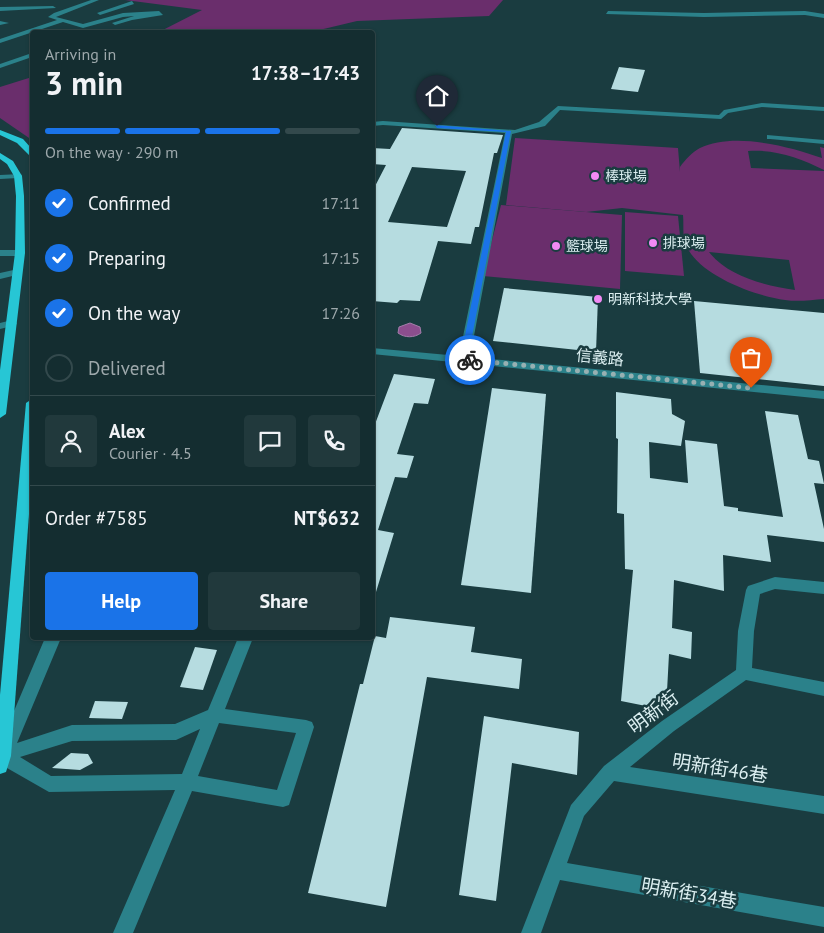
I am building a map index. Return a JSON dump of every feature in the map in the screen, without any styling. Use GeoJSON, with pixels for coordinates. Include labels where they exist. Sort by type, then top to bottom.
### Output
{"type":"FeatureCollection","features":[{"type":"Feature","properties":{"kind":"main road"},"geometry":{"type":"LineString","coordinates":[[0,132],[20,141],[30,151]]}},
{"type":"Feature","properties":{"kind":"main road"},"geometry":{"type":"LineString","coordinates":[[0,155],[10,163],[18,176],[20,196],[20,253],[0,414]]}},
{"type":"Feature","properties":{"kind":"main road"},"geometry":{"type":"LineString","coordinates":[[1,759],[30,426]]}},
{"type":"Feature","properties":{"kind":"street"},"geometry":{"type":"LineString","coordinates":[[80,23],[51,17],[96,0]]}},
{"type":"Feature","properties":{"kind":"street"},"geometry":{"type":"LineString","coordinates":[[34,30],[113,2]]}},
{"type":"Feature","properties":{"kind":"street"},"geometry":{"type":"LineString","coordinates":[[97,14],[132,3]]}},
{"type":"Feature","properties":{"kind":"street"},"geometry":{"type":"LineString","coordinates":[[0,10],[53,8]]}},
{"type":"Feature","properties":{"kind":"street"},"geometry":{"type":"LineString","coordinates":[[60,30],[80,23],[123,15],[153,12],[160,15],[130,18],[115,23]]}},
{"type":"Feature","properties":{"kind":"street"},"geometry":{"type":"LineString","coordinates":[[608,13],[704,15],[805,13],[824,16]]}},
{"type":"Feature","properties":{"kind":"street"},"geometry":{"type":"LineString","coordinates":[[0,41],[30,31]]}},
{"type":"Feature","properties":{"kind":"street"},"geometry":{"type":"LineString","coordinates":[[0,48],[30,39]]}},
{"type":"Feature","properties":{"kind":"street"},"geometry":{"type":"LineString","coordinates":[[0,66],[30,57]]}},
{"type":"Feature","properties":{"kind":"street"},"geometry":{"type":"LineString","coordinates":[[375,124],[515,132],[542,124],[558,108],[721,117],[726,111],[762,105],[824,109]]}},
{"type":"Feature","properties":{"kind":"street"},"geometry":{"type":"LineString","coordinates":[[464,360],[509,131]]}},
{"type":"Feature","properties":{"kind":"street"},"geometry":{"type":"LineString","coordinates":[[770,137],[824,142]]}},
{"type":"Feature","properties":{"kind":"street"},"geometry":{"type":"LineString","coordinates":[[0,177],[18,176]]}},
{"type":"Feature","properties":{"kind":"street"},"geometry":{"type":"LineString","coordinates":[[0,253],[20,253]]}},
{"type":"Feature","properties":{"kind":"street"},"geometry":{"type":"LineString","coordinates":[[0,276],[18,272]]}},
{"type":"Feature","properties":{"kind":"street"},"geometry":{"type":"LineString","coordinates":[[0,326],[12,324]]}},
{"type":"Feature","properties":{"kind":"street","name":"信義路"},"geometry":{"type":"LineString","coordinates":[[375,351],[824,395]]}},
{"type":"Feature","properties":{"kind":"street"},"geometry":{"type":"LineString","coordinates":[[824,588],[775,583],[753,590],[746,631],[744,673],[824,689]]}},
{"type":"Feature","properties":{"kind":"street"},"geometry":{"type":"LineString","coordinates":[[1,759],[52,640]]}},
{"type":"Feature","properties":{"kind":"street"},"geometry":{"type":"LineString","coordinates":[[123,933],[244,640]]}},
{"type":"Feature","properties":{"kind":"street","name":"明新街"},"geometry":{"type":"LineString","coordinates":[[531,933],[577,811],[610,772],[668,726],[744,673]]}},
{"type":"Feature","properties":{"kind":"street"},"geometry":{"type":"LineString","coordinates":[[214,715],[306,727],[283,799],[187,782],[49,784],[1,759],[72,732],[176,732],[214,715]]}},
{"type":"Feature","properties":{"kind":"street","name":"明新街46巷"},"geometry":{"type":"LineString","coordinates":[[610,772],[824,805]]}},
{"type":"Feature","properties":{"kind":"street","name":"明新街34巷"},"geometry":{"type":"LineString","coordinates":[[554,870],[824,917]]}},
{"type":"Feature","properties":{"kind":"shaded area"},"geometry":{"type":"Polygon","coordinates":[[[125,0],[503,0],[489,16],[357,21],[319,30],[163,30],[202,10],[125,0]]]}},
{"type":"Feature","properties":{"kind":"shaded area"},"geometry":{"type":"Polygon","coordinates":[[[30,78],[30,139],[0,118],[0,87],[30,78]]]}},
{"type":"Feature","properties":{"kind":"shaded area"},"geometry":{"type":"Polygon","coordinates":[[[515,138],[678,148],[680,172],[680,167],[691,154],[713,143],[728,141],[761,142],[794,149],[822,158],[820,147],[824,148],[824,170],[787,155],[768,151],[748,151],[751,168],[824,171],[824,299],[795,301],[773,298],[744,289],[715,275],[692,256],[686,245],[683,215],[622,208],[586,212],[506,205],[515,138]],[[709,252],[726,268],[736,274],[760,283],[795,290],[789,260],[709,252]]]}},
{"type":"Feature","properties":{"kind":"shaded area","name":"籃球場"},"geometry":{"type":"Polygon","coordinates":[[[501,205],[622,215],[620,289],[483,276],[501,205]]]}},
{"type":"Feature","properties":{"kind":"shaded area","name":"排球場"},"geometry":{"type":"Polygon","coordinates":[[[625,212],[678,216],[684,276],[625,271],[625,212]]]}},
{"type":"Feature","properties":{"kind":"shaded area"},"geometry":{"type":"Polygon","coordinates":[[[410,323],[420,327],[421,333],[409,337],[398,333],[399,327],[410,323]]]}},
{"type":"Feature","properties":{"kind":"building"},"geometry":{"type":"Polygon","coordinates":[[[619,67],[645,70],[638,92],[611,89],[619,67]]]}},
{"type":"Feature","properties":{"kind":"building"},"geometry":{"type":"Polygon","coordinates":[[[402,128],[503,135],[497,153],[494,153],[479,227],[475,227],[471,244],[438,241],[420,301],[400,300],[397,303],[375,301],[375,186],[386,165],[375,164],[375,148],[390,149],[402,128]],[[412,167],[388,222],[447,227],[466,171],[412,167]]]}},
{"type":"Feature","properties":{"kind":"building"},"geometry":{"type":"Polygon","coordinates":[[[504,288],[598,297],[596,352],[493,341],[504,288]]]}},
{"type":"Feature","properties":{"kind":"building"},"geometry":{"type":"Polygon","coordinates":[[[694,301],[824,313],[824,386],[700,373],[694,301]]]}},
{"type":"Feature","properties":{"kind":"building"},"geometry":{"type":"Polygon","coordinates":[[[394,374],[435,379],[428,404],[414,403],[397,454],[414,456],[407,478],[395,477],[378,530],[394,533],[376,592],[375,592],[375,424],[394,374]]]}},
{"type":"Feature","properties":{"kind":"building"},"geometry":{"type":"Polygon","coordinates":[[[492,388],[546,394],[531,593],[461,585],[492,388]]]}},
{"type":"Feature","properties":{"kind":"building"},"geometry":{"type":"Polygon","coordinates":[[[616,392],[671,399],[672,414],[685,421],[681,446],[649,442],[650,478],[688,483],[685,440],[717,444],[724,506],[738,508],[738,511],[783,517],[765,411],[798,415],[808,459],[819,461],[824,484],[814,483],[824,529],[824,542],[767,535],[771,562],[723,555],[724,591],[674,580],[672,628],[692,632],[691,659],[669,654],[666,710],[621,701],[633,570],[625,569],[624,514],[617,513],[618,439],[616,438],[616,392]]]}},
{"type":"Feature","properties":{"kind":"building"},"geometry":{"type":"Polygon","coordinates":[[[390,617],[475,627],[471,652],[522,659],[519,689],[427,677],[386,907],[308,893],[360,684],[363,684],[375,636],[386,638],[390,617]]]}},
{"type":"Feature","properties":{"kind":"building"},"geometry":{"type":"Polygon","coordinates":[[[195,647],[217,650],[203,690],[180,687],[195,647]]]}},
{"type":"Feature","properties":{"kind":"building"},"geometry":{"type":"Polygon","coordinates":[[[95,701],[128,702],[122,719],[89,718],[95,701]]]}},
{"type":"Feature","properties":{"kind":"building"},"geometry":{"type":"Polygon","coordinates":[[[484,716],[579,732],[577,775],[512,763],[496,901],[459,895],[484,716]]]}},
{"type":"Feature","properties":{"kind":"building"},"geometry":{"type":"Polygon","coordinates":[[[71,753],[88,754],[93,763],[80,770],[52,768],[71,753]]]}},
{"type":"Feature","properties":{"kind":"way so far"},"geometry":{"type":"LineString","coordinates":[[470,360],[751,388]]}},
{"type":"Feature","properties":{"kind":"place","name":"棒球場"},"geometry":{"type":"Point","coordinates":[595,176]}},
{"type":"Feature","properties":{"kind":"place","name":"排球場"},"geometry":{"type":"Point","coordinates":[653,243]}},
{"type":"Feature","properties":{"kind":"place","name":"籃球場"},"geometry":{"type":"Point","coordinates":[556,246]}},
{"type":"Feature","properties":{"kind":"place","name":"明新科技大學"},"geometry":{"type":"Point","coordinates":[598,299]}},
{"type":"Feature","properties":{"kind":"route"},"geometry":{"type":"LineString","coordinates":[[437,126],[509,131],[464,360],[470,360]]}}]}
